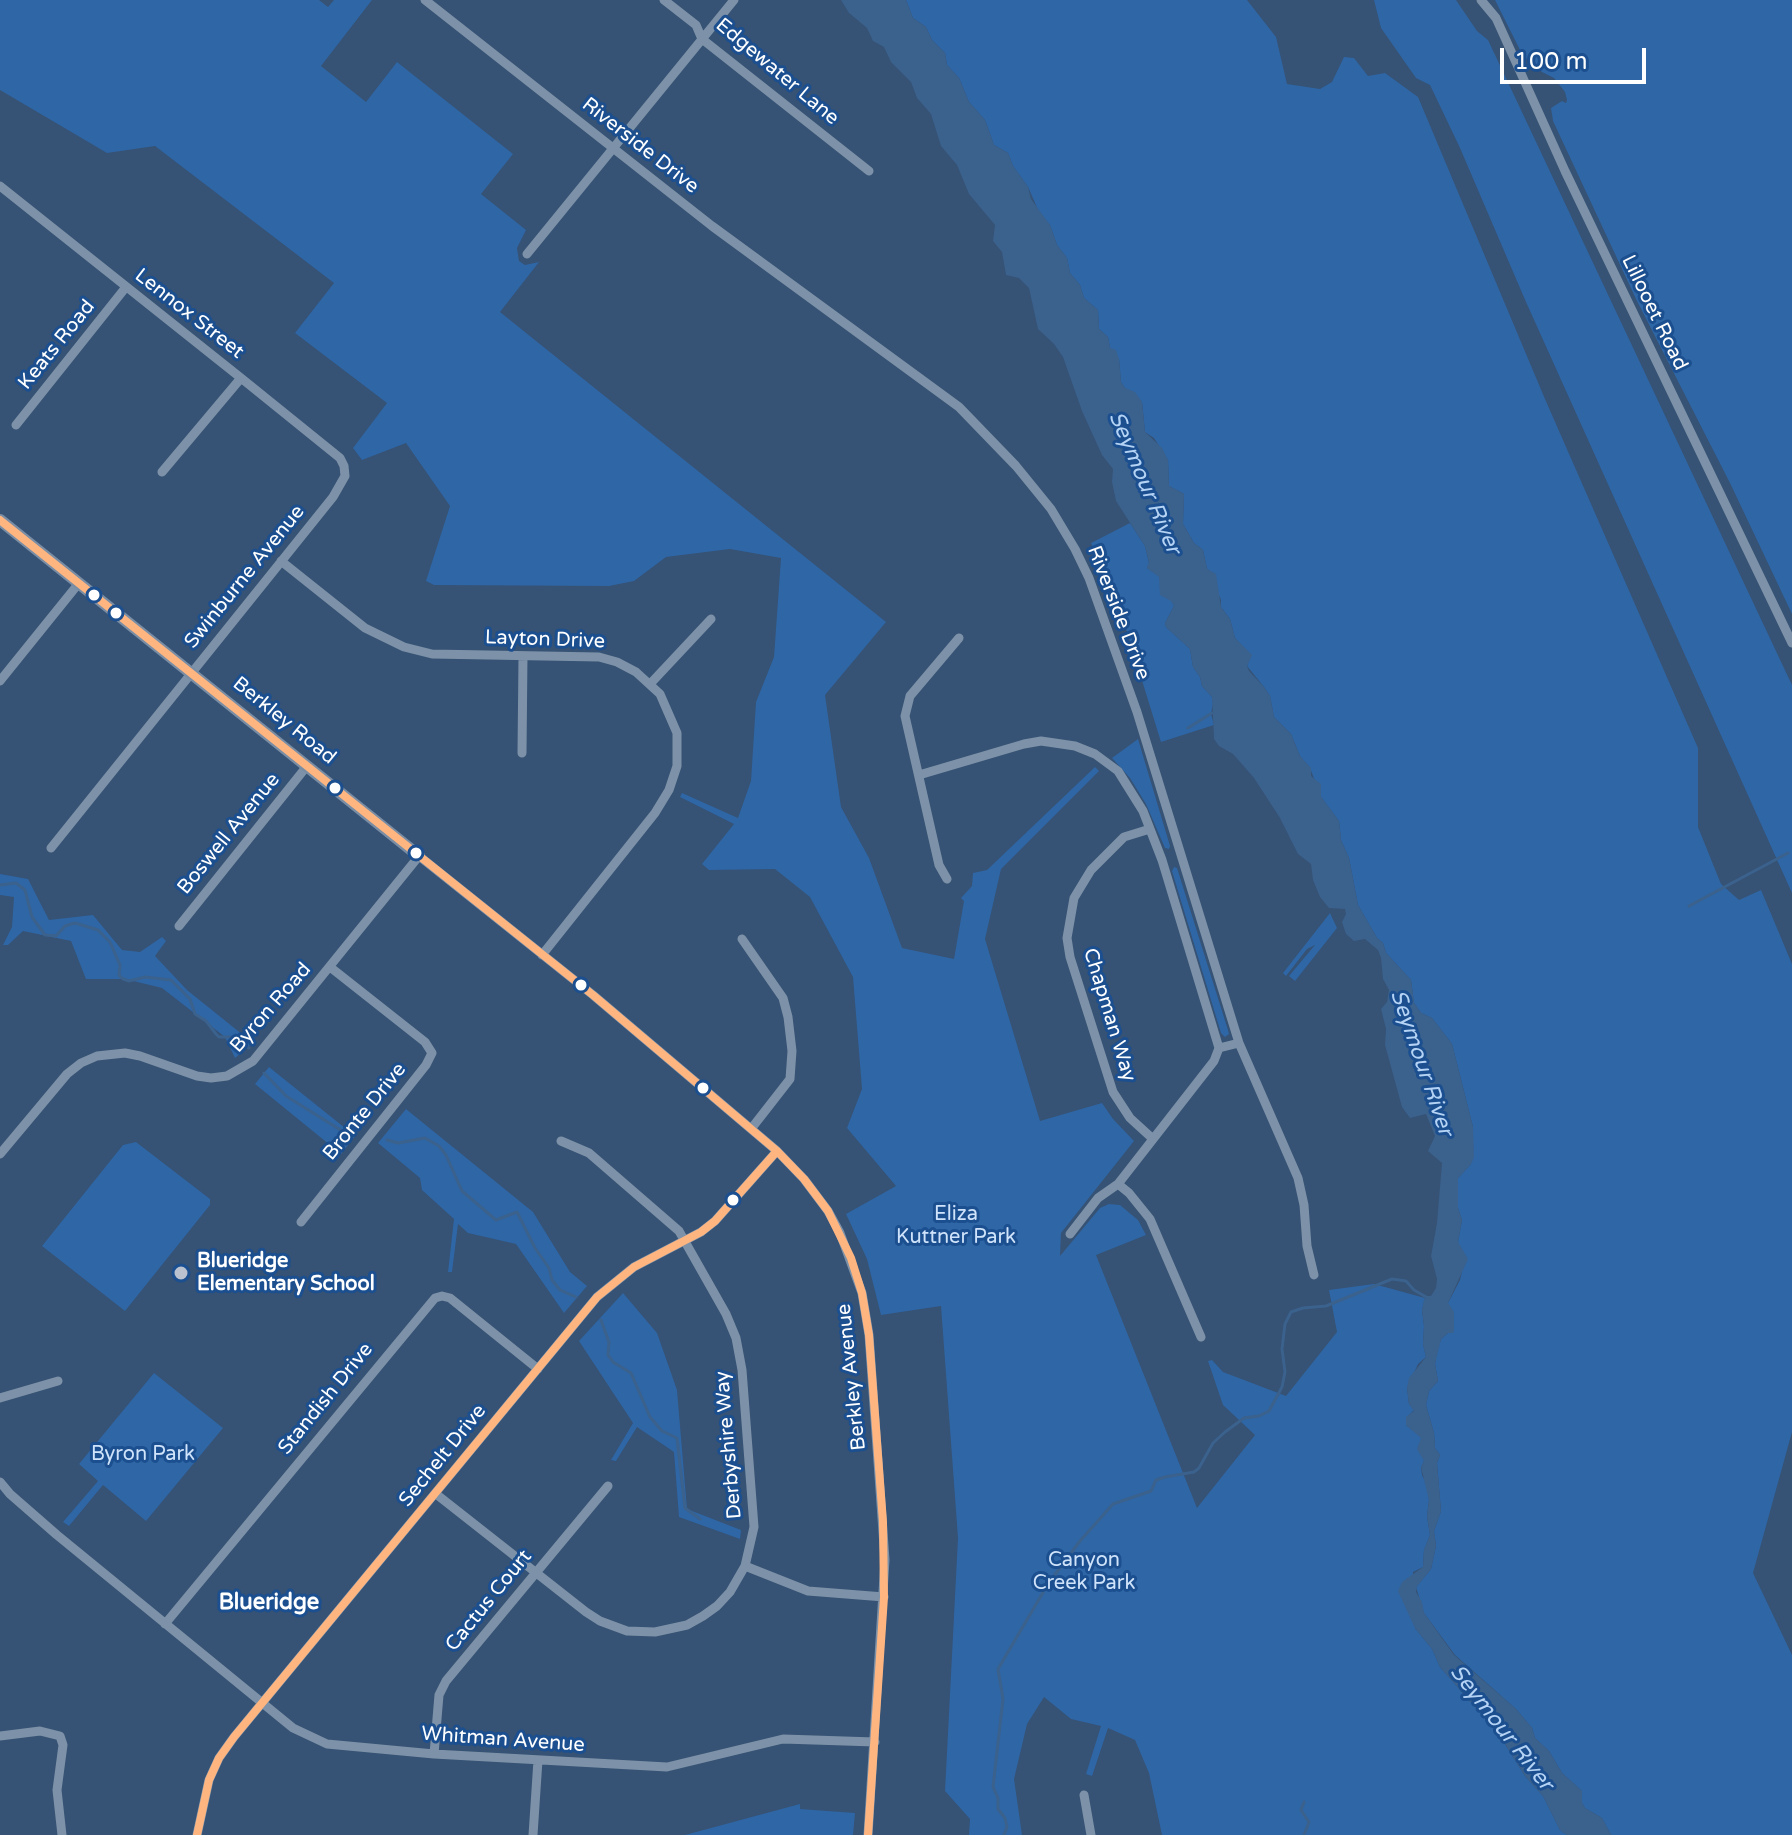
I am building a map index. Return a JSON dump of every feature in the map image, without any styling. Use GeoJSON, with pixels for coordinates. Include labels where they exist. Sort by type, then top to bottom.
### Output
{"type":"FeatureCollection","features":[{"type":"Feature","properties":{"kind":"street","name":"Riverside Drive"},"geometry":{"type":"LineString","coordinates":[[425,0],[712,226],[959,407],[1037,489],[1061,524],[1089,578],[1137,712],[1239,1043],[1298,1178],[1314,1275]]}},
{"type":"Feature","properties":{"kind":"street","name":"Edgewater Lane"},"geometry":{"type":"LineString","coordinates":[[664,0],[696,25],[702,39],[869,171]]}},
{"type":"Feature","properties":{"kind":"street"},"geometry":{"type":"LineString","coordinates":[[527,254],[734,0]]}},
{"type":"Feature","properties":{"kind":"street","name":"Lillooet Road"},"geometry":{"type":"LineString","coordinates":[[1481,0],[1496,18],[1565,171],[1792,643]]}},
{"type":"Feature","properties":{"kind":"street","name":"Lennox Street"},"geometry":{"type":"LineString","coordinates":[[0,186],[340,458],[345,476]]}},
{"type":"Feature","properties":{"kind":"street","name":"Keats Road"},"geometry":{"type":"LineString","coordinates":[[16,425],[126,287]]}},
{"type":"Feature","properties":{"kind":"street"},"geometry":{"type":"LineString","coordinates":[[162,472],[241,378]]}},
{"type":"Feature","properties":{"kind":"street","name":"Swinburne Avenue"},"geometry":{"type":"LineString","coordinates":[[51,848],[341,486],[345,476]]}},
{"type":"Feature","properties":{"kind":"street","name":"Berkley Road"},"geometry":{"type":"LineString","coordinates":[[0,520],[542,955]]}},
{"type":"Feature","properties":{"kind":"street","name":"Layton Drive"},"geometry":{"type":"LineString","coordinates":[[281,561],[365,628],[396,644],[432,654],[599,657],[627,666],[651,683],[666,704],[677,733],[677,766],[669,790],[655,813],[542,955]]}},
{"type":"Feature","properties":{"kind":"street"},"geometry":{"type":"LineString","coordinates":[[0,681],[79,583]]}},
{"type":"Feature","properties":{"kind":"street"},"geometry":{"type":"LineString","coordinates":[[651,683],[711,619]]}},
{"type":"Feature","properties":{"kind":"street"},"geometry":{"type":"LineString","coordinates":[[947,879],[939,865],[905,716],[910,696],[959,638]]}},
{"type":"Feature","properties":{"kind":"street"},"geometry":{"type":"LineString","coordinates":[[522,753],[523,656]]}},
{"type":"Feature","properties":{"kind":"street"},"geometry":{"type":"LineString","coordinates":[[919,775],[1024,744],[1056,742],[1075,746],[1095,754],[1118,771],[1143,811],[1162,860],[1219,1048],[1214,1061],[1118,1184],[1098,1198],[1070,1234]]}},
{"type":"Feature","properties":{"kind":"street","name":"Boswell Avenue"},"geometry":{"type":"LineString","coordinates":[[179,926],[307,766]]}},
{"type":"Feature","properties":{"kind":"street","name":"Chapman Way"},"geometry":{"type":"LineString","coordinates":[[1150,829],[1124,837],[1091,870],[1074,898],[1067,938],[1070,957],[1113,1092],[1130,1118],[1153,1139]]}},
{"type":"Feature","properties":{"kind":"street"},"geometry":{"type":"LineString","coordinates":[[1162,860],[1179,855]]}},
{"type":"Feature","properties":{"kind":"street","name":"Byron Road"},"geometry":{"type":"LineString","coordinates":[[0,1154],[67,1074],[97,1056],[125,1053],[211,1078],[239,1071],[263,1051],[419,856]]}},
{"type":"Feature","properties":{"kind":"street"},"geometry":{"type":"LineString","coordinates":[[742,939],[783,998],[792,1051],[790,1079],[751,1129]]}},
{"type":"Feature","properties":{"kind":"street","name":"Berkley Avenue"},"geometry":{"type":"LineString","coordinates":[[542,955],[777,1151],[804,1179],[828,1211],[851,1258],[862,1293],[869,1335],[883,1522],[884,1597],[868,1835]]}},
{"type":"Feature","properties":{"kind":"street","name":"Bronte Drive"},"geometry":{"type":"LineString","coordinates":[[301,1222],[426,1065],[432,1053],[425,1042],[330,967]]}},
{"type":"Feature","properties":{"kind":"street"},"geometry":{"type":"LineString","coordinates":[[1219,1048],[1239,1043]]}},
{"type":"Feature","properties":{"kind":"street","name":"Derbyshire Way"},"geometry":{"type":"LineString","coordinates":[[436,1494],[534,1574],[600,1621],[627,1631],[655,1632],[687,1625],[717,1606],[730,1592],[745,1566],[754,1527],[742,1370],[736,1338],[726,1314],[685,1239],[666,1217],[589,1153],[561,1141]]}},
{"type":"Feature","properties":{"kind":"street","name":"Sechelt Drive"},"geometry":{"type":"LineString","coordinates":[[197,1835],[209,1780],[219,1758],[597,1297],[634,1267],[701,1232],[728,1209],[777,1151]]}},
{"type":"Feature","properties":{"kind":"street"},"geometry":{"type":"LineString","coordinates":[[1118,1184],[1150,1219],[1201,1337]]}},
{"type":"Feature","properties":{"kind":"street","name":"Standish Drive"},"geometry":{"type":"LineString","coordinates":[[165,1624],[435,1298],[450,1298],[538,1369]]}},
{"type":"Feature","properties":{"kind":"street"},"geometry":{"type":"LineString","coordinates":[[0,1398],[58,1381]]}},
{"type":"Feature","properties":{"kind":"street"},"geometry":{"type":"LineString","coordinates":[[0,1482],[57,1535],[165,1624]]}},
{"type":"Feature","properties":{"kind":"street","name":"Cactus Court"},"geometry":{"type":"LineString","coordinates":[[434,1754],[439,1695],[446,1681],[608,1486]]}},
{"type":"Feature","properties":{"kind":"street"},"geometry":{"type":"LineString","coordinates":[[745,1566],[808,1591],[884,1597]]}},
{"type":"Feature","properties":{"kind":"street","name":"Whitman Avenue"},"geometry":{"type":"LineString","coordinates":[[165,1624],[293,1728],[327,1744],[434,1754],[667,1767],[783,1739],[875,1742]]}},
{"type":"Feature","properties":{"kind":"street"},"geometry":{"type":"LineString","coordinates":[[0,1736],[40,1731],[60,1736],[63,1745],[57,1790],[62,1835]]}},
{"type":"Feature","properties":{"kind":"street"},"geometry":{"type":"LineString","coordinates":[[533,1835],[538,1760]]}},
{"type":"Feature","properties":{"kind":"street"},"geometry":{"type":"LineString","coordinates":[[1084,1795],[1091,1835]]}},
{"type":"Feature","properties":{"kind":"green space"},"geometry":{"type":"Polygon","coordinates":[[[0,0],[319,0],[328,7],[334,0],[372,0],[321,66],[366,102],[397,62],[513,154],[481,194],[526,230],[517,248],[519,261],[525,265],[539,262],[500,312],[886,622],[825,695],[841,807],[869,858],[902,948],[954,959],[964,901],[961,898],[972,886],[973,873],[987,870],[1095,767],[1099,771],[1001,869],[985,939],[1040,1121],[1102,1103],[1134,1141],[1061,1233],[1060,1256],[1100,1208],[1109,1204],[1120,1205],[1138,1220],[1146,1235],[1096,1255],[1197,1508],[1255,1435],[1223,1405],[1208,1361],[1212,1360],[1223,1372],[1286,1396],[1337,1332],[1329,1290],[1374,1284],[1425,1298],[1422,1310],[1426,1357],[1418,1364],[1407,1388],[1409,1404],[1414,1410],[1407,1417],[1406,1425],[1421,1437],[1422,1475],[1429,1500],[1427,1516],[1430,1535],[1424,1550],[1423,1567],[1413,1572],[1415,1628],[1432,1649],[1440,1667],[1498,1733],[1525,1776],[1543,1796],[1560,1830],[1567,1835],[1162,1835],[1149,1773],[1135,1740],[1108,1728],[1092,1776],[1086,1774],[1101,1726],[1071,1719],[1044,1697],[1027,1724],[1014,1779],[1022,1835],[969,1835],[970,1819],[945,1791],[958,1538],[941,1306],[881,1315],[867,1259],[846,1214],[896,1186],[847,1128],[862,1089],[853,977],[810,897],[775,869],[709,870],[702,864],[734,824],[680,797],[682,793],[738,818],[751,781],[756,702],[774,657],[781,558],[730,549],[666,557],[634,581],[609,586],[434,585],[426,581],[450,506],[406,443],[362,460],[353,448],[387,403],[295,333],[334,283],[155,146],[107,153],[0,90],[0,0]]]}},
{"type":"Feature","properties":{"kind":"green space"},"geometry":{"type":"Polygon","coordinates":[[[906,0],[1247,0],[1276,37],[1287,84],[1320,89],[1332,82],[1344,57],[1354,58],[1368,76],[1385,73],[1418,97],[1545,399],[1698,748],[1698,827],[1721,884],[1739,900],[1761,890],[1792,964],[1792,1432],[1753,1573],[1792,1655],[1792,1835],[1611,1835],[1602,1818],[1585,1808],[1582,1791],[1562,1773],[1516,1709],[1455,1655],[1424,1613],[1416,1587],[1431,1569],[1436,1546],[1434,1531],[1441,1511],[1437,1463],[1440,1455],[1435,1448],[1426,1405],[1429,1391],[1438,1381],[1435,1364],[1437,1352],[1441,1339],[1448,1333],[1448,1303],[1463,1267],[1458,1242],[1462,1220],[1458,1208],[1458,1178],[1471,1164],[1473,1127],[1452,1044],[1432,1018],[1421,1013],[1414,1003],[1411,980],[1386,953],[1383,943],[1358,905],[1339,821],[1321,797],[1310,768],[1300,756],[1291,734],[1274,717],[1270,696],[1247,666],[1251,655],[1235,638],[1230,619],[1221,607],[1215,574],[1207,569],[1203,550],[1194,543],[1183,524],[1184,494],[1169,486],[1168,460],[1154,438],[1145,432],[1142,402],[1121,382],[1119,359],[1110,348],[1108,337],[1099,329],[1098,310],[1084,298],[1050,225],[1039,212],[1008,153],[994,145],[985,120],[969,102],[959,78],[947,65],[945,53],[932,40],[926,27],[913,18],[906,0]]]}},
{"type":"Feature","properties":{"kind":"green space"},"geometry":{"type":"Polygon","coordinates":[[[1374,0],[1456,0],[1477,31],[1488,40],[1792,685],[1792,893],[1526,302],[1460,148],[1430,85],[1416,78],[1381,28],[1374,0]]]}},
{"type":"Feature","properties":{"kind":"green space"},"geometry":{"type":"Polygon","coordinates":[[[1495,0],[1792,0],[1792,614],[1730,483],[1636,299],[1553,121],[1551,108],[1562,101],[1566,103],[1565,92],[1554,78],[1523,56],[1495,0]]]}},
{"type":"Feature","properties":{"kind":"green space"},"geometry":{"type":"Polygon","coordinates":[[[1130,523],[1145,546],[1149,563],[1147,568],[1160,577],[1174,606],[1166,627],[1190,649],[1193,667],[1213,703],[1211,714],[1214,725],[1161,742],[1123,619],[1091,543],[1130,523]]]}},
{"type":"Feature","properties":{"kind":"green space"},"geometry":{"type":"Polygon","coordinates":[[[1138,739],[1169,849],[1165,848],[1146,804],[1130,778],[1112,758],[1138,739]]]}},
{"type":"Feature","properties":{"kind":"green space"},"geometry":{"type":"Polygon","coordinates":[[[1174,867],[1177,868],[1228,1030],[1229,1034],[1225,1037],[1221,1033],[1172,871],[1174,867]]]}},
{"type":"Feature","properties":{"kind":"green space"},"geometry":{"type":"Polygon","coordinates":[[[0,874],[28,879],[49,920],[93,915],[122,950],[140,952],[162,937],[166,941],[155,956],[187,990],[253,1043],[235,1058],[225,1037],[162,988],[125,979],[86,979],[71,941],[23,931],[8,945],[3,945],[12,927],[14,897],[0,895],[0,874]]]}},
{"type":"Feature","properties":{"kind":"green space"},"geometry":{"type":"Polygon","coordinates":[[[1330,913],[1337,928],[1295,981],[1289,976],[1315,945],[1307,949],[1286,976],[1283,973],[1330,913]]]}},
{"type":"Feature","properties":{"kind":"green space"},"geometry":{"type":"Polygon","coordinates":[[[269,1067],[355,1136],[341,1154],[255,1084],[269,1067]]]}},
{"type":"Feature","properties":{"kind":"green space"},"geometry":{"type":"Polygon","coordinates":[[[406,1109],[533,1212],[570,1272],[587,1286],[564,1313],[516,1244],[468,1233],[458,1224],[452,1272],[448,1272],[454,1219],[422,1190],[420,1178],[378,1143],[406,1109]]]}},
{"type":"Feature","properties":{"kind":"green space"},"geometry":{"type":"Polygon","coordinates":[[[136,1142],[210,1199],[210,1205],[125,1311],[42,1246],[123,1145],[136,1142]]]}},
{"type":"Feature","properties":{"kind":"green space"},"geometry":{"type":"Polygon","coordinates":[[[623,1293],[657,1333],[677,1390],[687,1509],[741,1530],[740,1539],[679,1517],[674,1452],[637,1427],[616,1461],[611,1460],[633,1423],[579,1341],[623,1293]]]}},
{"type":"Feature","properties":{"kind":"green space","name":"Byron Park"},"geometry":{"type":"Polygon","coordinates":[[[154,1373],[223,1428],[146,1521],[103,1485],[69,1526],[63,1522],[98,1481],[79,1464],[154,1373]]]}},
{"type":"Feature","properties":{"kind":"green space"},"geometry":{"type":"Polygon","coordinates":[[[800,1804],[800,1809],[855,1813],[853,1835],[685,1835],[800,1804]]]}},
{"type":"Feature","properties":{"kind":"water","name":"Seymour River"},"geometry":{"type":"Polygon","coordinates":[[[841,0],[906,0],[913,18],[926,27],[932,40],[945,53],[947,65],[959,78],[969,102],[985,120],[994,145],[1008,153],[1028,187],[1031,199],[1050,225],[1057,245],[1067,258],[1070,273],[1080,285],[1084,298],[1098,310],[1099,329],[1108,337],[1110,348],[1116,350],[1119,359],[1121,382],[1125,388],[1135,392],[1142,402],[1145,432],[1162,448],[1168,460],[1169,486],[1184,494],[1183,524],[1194,543],[1203,550],[1207,569],[1216,574],[1221,607],[1230,619],[1235,638],[1252,655],[1247,666],[1249,671],[1270,696],[1274,717],[1291,734],[1300,756],[1311,768],[1311,776],[1321,784],[1321,797],[1339,821],[1358,905],[1383,943],[1386,953],[1411,980],[1414,1003],[1421,1013],[1432,1018],[1452,1044],[1473,1127],[1474,1157],[1458,1178],[1458,1208],[1462,1220],[1458,1242],[1468,1259],[1448,1303],[1454,1312],[1454,1329],[1453,1333],[1441,1339],[1435,1364],[1438,1381],[1429,1391],[1426,1405],[1435,1448],[1440,1455],[1437,1463],[1441,1511],[1434,1531],[1436,1546],[1431,1569],[1417,1586],[1416,1592],[1424,1613],[1454,1655],[1516,1709],[1562,1773],[1582,1791],[1585,1808],[1602,1818],[1611,1835],[1567,1835],[1560,1830],[1543,1796],[1525,1776],[1498,1733],[1440,1667],[1432,1649],[1415,1628],[1398,1591],[1402,1582],[1423,1567],[1424,1550],[1430,1535],[1427,1516],[1429,1500],[1421,1467],[1424,1461],[1417,1449],[1421,1438],[1406,1425],[1406,1417],[1414,1411],[1409,1404],[1409,1378],[1426,1357],[1423,1344],[1424,1300],[1436,1288],[1431,1256],[1442,1163],[1428,1151],[1435,1136],[1426,1114],[1410,1118],[1402,1107],[1385,1045],[1386,1029],[1381,1009],[1387,1002],[1389,990],[1383,979],[1378,950],[1365,939],[1354,941],[1346,934],[1342,922],[1345,909],[1329,908],[1320,897],[1311,864],[1298,854],[1280,818],[1254,778],[1233,754],[1214,739],[1212,697],[1202,686],[1193,667],[1190,649],[1166,627],[1174,606],[1160,595],[1159,577],[1147,568],[1149,562],[1145,546],[1116,501],[1113,469],[1102,455],[1082,411],[1063,357],[1038,329],[1029,288],[1019,278],[1006,275],[1002,252],[993,241],[995,225],[969,194],[957,165],[941,146],[931,114],[917,98],[911,82],[841,0]]]}},
{"type":"Feature","properties":{"kind":"waterway"},"geometry":{"type":"LineString","coordinates":[[1188,728],[1212,713]]}},
{"type":"Feature","properties":{"kind":"waterway"},"geometry":{"type":"LineString","coordinates":[[1689,906],[1788,853]]}},
{"type":"Feature","properties":{"kind":"waterway"},"geometry":{"type":"LineString","coordinates":[[0,885],[16,883],[25,890],[32,917],[45,935],[56,936],[65,926],[75,923],[98,930],[110,942],[120,965],[119,975],[123,979],[129,981],[145,977],[171,980],[190,999],[195,1014],[206,1021],[219,1037],[230,1037],[249,1048]]}},
{"type":"Feature","properties":{"kind":"waterway"},"geometry":{"type":"LineString","coordinates":[[264,1073],[286,1096],[347,1134]]}},
{"type":"Feature","properties":{"kind":"waterway"},"geometry":{"type":"LineString","coordinates":[[387,1140],[398,1143],[425,1138],[439,1146],[462,1191],[496,1220],[517,1212],[549,1268],[552,1280],[560,1290],[576,1297]]}},
{"type":"Feature","properties":{"kind":"waterway"},"geometry":{"type":"LineString","coordinates":[[1004,1835],[1007,1827],[1005,1818],[998,1809],[998,1798],[993,1787],[1003,1699],[998,1669],[1048,1584],[1080,1541],[1113,1504],[1151,1491],[1156,1480],[1194,1472],[1213,1443],[1225,1432],[1244,1418],[1269,1411],[1282,1387],[1285,1372],[1282,1349],[1285,1324],[1291,1312],[1326,1306],[1392,1279],[1406,1281],[1428,1298]]}},
{"type":"Feature","properties":{"kind":"waterway"},"geometry":{"type":"LineString","coordinates":[[601,1320],[609,1342],[608,1355],[613,1362],[631,1373],[650,1417],[662,1431],[677,1438],[685,1508],[700,1519]]}},
{"type":"Feature","properties":{"kind":"waterway"},"geometry":{"type":"LineString","coordinates":[[1304,1802],[1301,1810],[1309,1822],[1304,1835]]}},
{"type":"Feature","properties":{"kind":"transit line"},"geometry":{"type":"LineString","coordinates":[[0,520],[593,995],[777,1151],[804,1179],[828,1211],[851,1258],[862,1293],[869,1335],[883,1522],[884,1597],[868,1835]]}},
{"type":"Feature","properties":{"kind":"transit line"},"geometry":{"type":"LineString","coordinates":[[197,1835],[209,1780],[219,1758],[234,1737],[597,1297],[634,1267],[701,1232],[715,1221],[777,1151]]}},
{"type":"Feature","properties":{"kind":"place","name":"Blueridge Elementary School"},"geometry":{"type":"Point","coordinates":[181,1273]}},
{"type":"Feature","properties":{"kind":"district","name":"Blueridge"},"geometry":{"type":"Point","coordinates":[269,1603]}},
{"type":"Feature","properties":{"kind":"park label","name":"Eliza Kuttner Park"},"geometry":{"type":"Point","coordinates":[956,1226]}},
{"type":"Feature","properties":{"kind":"park label","name":"Canyon Creek Park"},"geometry":{"type":"Point","coordinates":[1084,1572]}}]}
